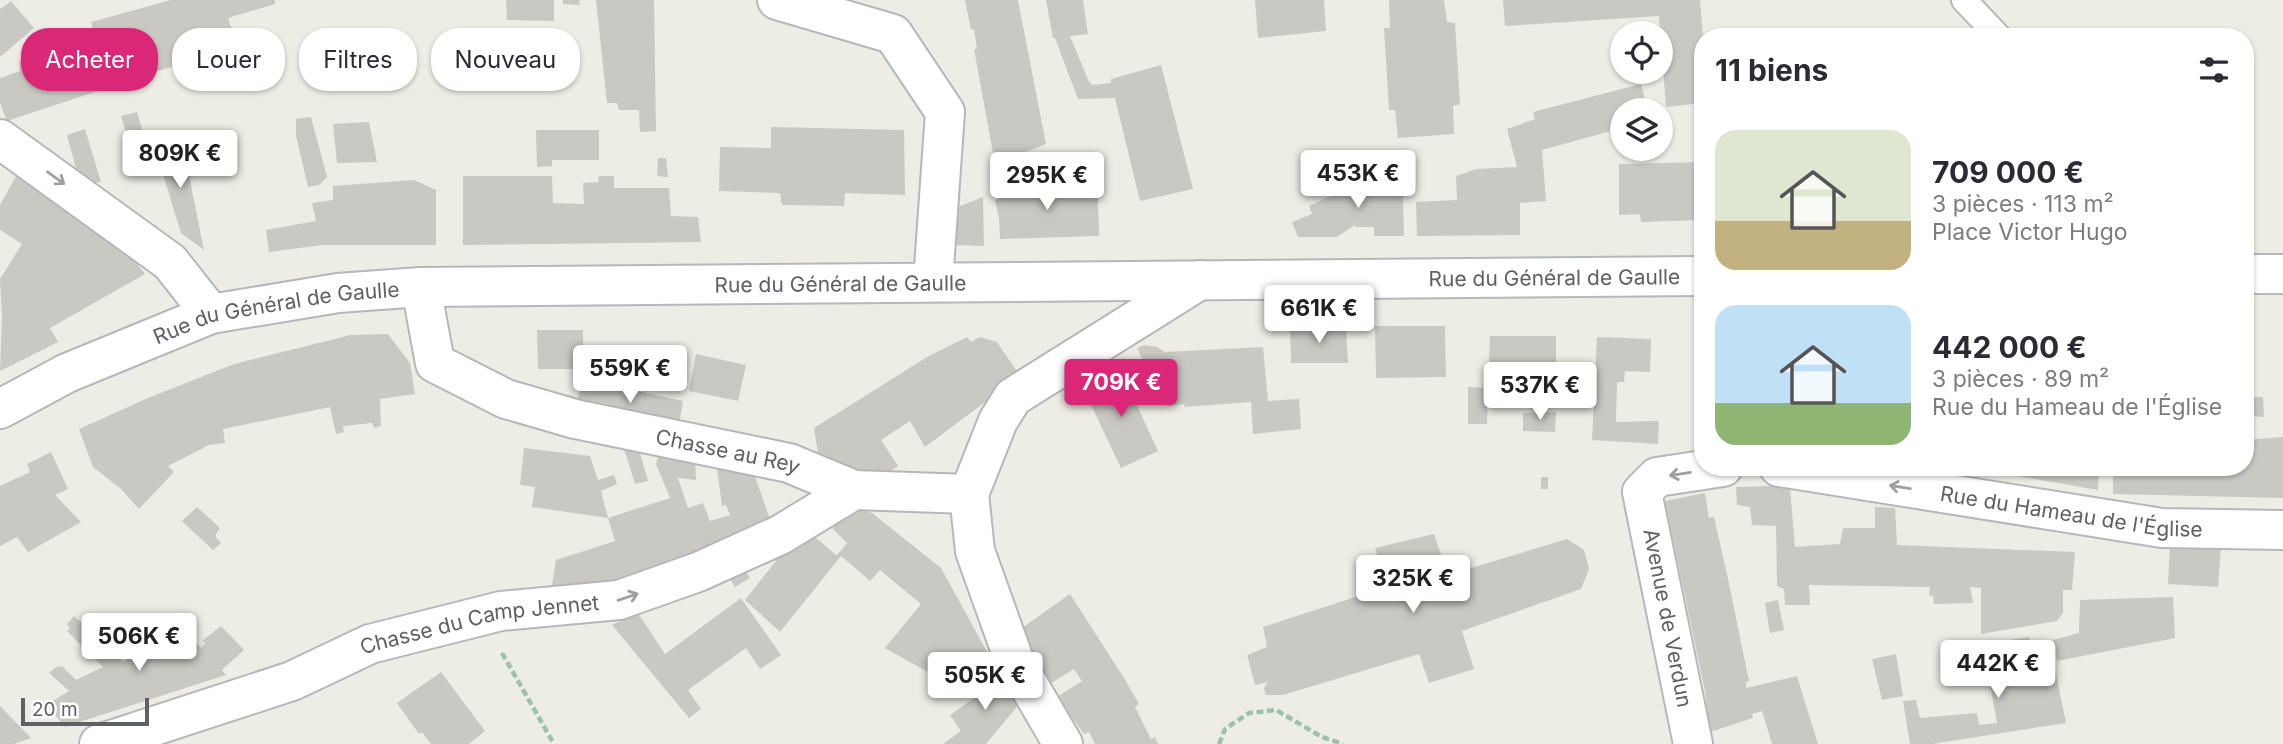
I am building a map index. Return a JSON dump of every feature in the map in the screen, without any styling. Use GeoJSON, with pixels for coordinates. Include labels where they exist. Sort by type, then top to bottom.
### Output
{"type":"FeatureCollection","features":[{"type":"Feature","properties":{"kind":"street"},"geometry":{"type":"LineString","coordinates":[[777,0],[893,34],[945,112],[933,282]]}},
{"type":"Feature","properties":{"kind":"street"},"geometry":{"type":"LineString","coordinates":[[0,139],[170,262],[211,314]]}},
{"type":"Feature","properties":{"kind":"street"},"geometry":{"type":"LineString","coordinates":[[2254,274],[2283,274]]}},
{"type":"Feature","properties":{"kind":"street","name":"Rue du Général de Gaulle"},"geometry":{"type":"LineString","coordinates":[[0,409],[67,373],[211,314],[338,293],[421,288],[1694,276]]}},
{"type":"Feature","properties":{"kind":"street"},"geometry":{"type":"LineString","coordinates":[[1063,744],[1014,660],[975,551],[969,494],[998,421],[1013,397],[1200,280]]}},
{"type":"Feature","properties":{"kind":"street","name":"Chasse au Rey"},"geometry":{"type":"LineString","coordinates":[[421,288],[435,363],[506,399],[575,419],[789,463],[854,490]]}},
{"type":"Feature","properties":{"kind":"street","name":"Avenue de Verdun"},"geometry":{"type":"LineString","coordinates":[[1693,744],[1642,492],[1657,477],[1694,471]]}},
{"type":"Feature","properties":{"kind":"street","name":"Rue du Hameau de l'Église"},"geometry":{"type":"LineString","coordinates":[[1836,476],[2162,528],[2283,530]]}},
{"type":"Feature","properties":{"kind":"street"},"geometry":{"type":"LineString","coordinates":[[854,490],[969,494]]}},
{"type":"Feature","properties":{"kind":"street","name":"Chasse du Camp Jennet"},"geometry":{"type":"LineString","coordinates":[[99,744],[292,681],[370,645],[501,611],[619,600],[698,572],[768,540],[854,490]]}},
{"type":"Feature","properties":{"kind":"lane"},"geometry":{"type":"LineString","coordinates":[[1964,0],[1990,28]]}},
{"type":"Feature","properties":{"kind":"path"},"geometry":{"type":"LineString","coordinates":[[480,616],[554,744]]}},
{"type":"Feature","properties":{"kind":"path"},"geometry":{"type":"LineString","coordinates":[[1219,744],[1225,729],[1249,713],[1276,710],[1322,737],[1343,744]]}},
{"type":"Feature","properties":{"kind":"building"},"geometry":{"type":"Polygon","coordinates":[[[171,0],[275,0],[275,4],[228,18],[231,28],[172,28],[172,66],[158,71],[158,28],[92,28],[91,22],[171,0]]]}},
{"type":"Feature","properties":{"kind":"building"},"geometry":{"type":"Polygon","coordinates":[[[506,0],[554,0],[554,21],[507,20],[506,0]]]}},
{"type":"Feature","properties":{"kind":"building"},"geometry":{"type":"Polygon","coordinates":[[[563,0],[579,0],[580,5],[563,4],[563,0]]]}},
{"type":"Feature","properties":{"kind":"building"},"geometry":{"type":"Polygon","coordinates":[[[596,0],[654,0],[656,131],[640,132],[639,110],[619,110],[617,103],[607,103],[596,0]]]}},
{"type":"Feature","properties":{"kind":"building"},"geometry":{"type":"Polygon","coordinates":[[[965,0],[1018,0],[1046,144],[995,164],[974,49],[977,49],[974,29],[971,30],[965,0]]]}},
{"type":"Feature","properties":{"kind":"building"},"geometry":{"type":"Polygon","coordinates":[[[1046,0],[1083,0],[1088,34],[1070,36],[1089,82],[1093,85],[1111,83],[1111,79],[1161,65],[1193,189],[1140,201],[1115,98],[1078,99],[1053,38],[1046,0]]]}},
{"type":"Feature","properties":{"kind":"building"},"geometry":{"type":"Polygon","coordinates":[[[1255,0],[1324,0],[1326,31],[1258,38],[1255,0]]]}},
{"type":"Feature","properties":{"kind":"building"},"geometry":{"type":"Polygon","coordinates":[[[1389,0],[1444,0],[1447,22],[1455,23],[1460,104],[1453,106],[1454,134],[1398,138],[1395,110],[1389,110],[1384,28],[1390,28],[1389,0]]]}},
{"type":"Feature","properties":{"kind":"building"},"geometry":{"type":"Polygon","coordinates":[[[1503,0],[1700,0],[1702,28],[1694,28],[1694,104],[1673,106],[1673,98],[1665,98],[1664,84],[1673,84],[1673,21],[1659,21],[1659,16],[1505,26],[1503,0]]]}},
{"type":"Feature","properties":{"kind":"building"},"geometry":{"type":"Polygon","coordinates":[[[11,1],[34,28],[21,28],[21,39],[0,57],[0,9],[11,1]]]}},
{"type":"Feature","properties":{"kind":"building"},"geometry":{"type":"Polygon","coordinates":[[[21,60],[21,91],[98,91],[7,121],[0,103],[0,78],[20,71],[21,60]]]}},
{"type":"Feature","properties":{"kind":"building"},"geometry":{"type":"Polygon","coordinates":[[[1641,84],[1645,98],[1610,98],[1610,131],[1542,150],[1546,201],[1520,203],[1520,235],[1417,236],[1416,202],[1457,200],[1456,176],[1476,169],[1517,167],[1507,129],[1535,119],[1533,112],[1641,84]]]}},
{"type":"Feature","properties":{"kind":"building"},"geometry":{"type":"Polygon","coordinates":[[[137,112],[153,165],[137,169],[121,116],[137,112]]]}},
{"type":"Feature","properties":{"kind":"building"},"geometry":{"type":"Polygon","coordinates":[[[311,117],[327,177],[319,185],[308,187],[296,136],[296,119],[311,117]]]}},
{"type":"Feature","properties":{"kind":"building"},"geometry":{"type":"Polygon","coordinates":[[[369,122],[377,162],[337,163],[333,124],[369,122]]]}},
{"type":"Feature","properties":{"kind":"building"},"geometry":{"type":"Polygon","coordinates":[[[771,127],[904,130],[905,195],[845,193],[844,206],[782,205],[780,193],[719,191],[720,147],[771,148],[771,127]]]}},
{"type":"Feature","properties":{"kind":"building"},"geometry":{"type":"Polygon","coordinates":[[[85,129],[101,182],[85,184],[79,180],[67,135],[85,129]]]}},
{"type":"Feature","properties":{"kind":"building"},"geometry":{"type":"Polygon","coordinates":[[[536,130],[599,130],[599,160],[552,160],[552,166],[537,167],[536,130]]]}},
{"type":"Feature","properties":{"kind":"building"},"geometry":{"type":"Polygon","coordinates":[[[167,138],[170,152],[184,150],[204,250],[181,233],[153,142],[167,138]]]}},
{"type":"Feature","properties":{"kind":"building"},"geometry":{"type":"Polygon","coordinates":[[[658,158],[666,158],[668,177],[657,176],[658,158]]]}},
{"type":"Feature","properties":{"kind":"building"},"geometry":{"type":"Polygon","coordinates":[[[1694,162],[1694,220],[1641,222],[1640,214],[1619,215],[1619,164],[1694,162]]]}},
{"type":"Feature","properties":{"kind":"building"},"geometry":{"type":"Polygon","coordinates":[[[1391,169],[1403,196],[1404,236],[1374,236],[1374,227],[1355,225],[1337,237],[1298,237],[1292,222],[1312,214],[1309,206],[1391,169]]]}},
{"type":"Feature","properties":{"kind":"building"},"geometry":{"type":"Polygon","coordinates":[[[1053,170],[1061,197],[1098,196],[1099,236],[1000,239],[995,200],[1028,187],[1026,181],[1053,170]]]}},
{"type":"Feature","properties":{"kind":"building"},"geometry":{"type":"Polygon","coordinates":[[[16,176],[116,246],[121,244],[145,274],[50,328],[58,342],[0,371],[0,279],[22,244],[0,230],[0,205],[16,176]]]}},
{"type":"Feature","properties":{"kind":"building"},"geometry":{"type":"Polygon","coordinates":[[[463,176],[552,176],[553,203],[584,204],[583,183],[598,182],[599,176],[614,176],[614,188],[669,188],[671,216],[698,217],[701,242],[463,245],[463,176]]]}},
{"type":"Feature","properties":{"kind":"building"},"geometry":{"type":"Polygon","coordinates":[[[414,180],[436,190],[436,245],[322,245],[269,252],[266,230],[316,221],[312,203],[333,200],[333,186],[414,180]]]}},
{"type":"Feature","properties":{"kind":"building"},"geometry":{"type":"Polygon","coordinates":[[[983,197],[984,246],[954,245],[955,208],[983,197]]]}},
{"type":"Feature","properties":{"kind":"building"},"geometry":{"type":"Polygon","coordinates":[[[1346,326],[1348,363],[1291,363],[1290,327],[1346,326]]]}},
{"type":"Feature","properties":{"kind":"building"},"geometry":{"type":"Polygon","coordinates":[[[1375,326],[1445,326],[1446,377],[1376,378],[1375,326]]]}},
{"type":"Feature","properties":{"kind":"building"},"geometry":{"type":"Polygon","coordinates":[[[537,330],[583,330],[583,369],[538,369],[537,330]]]}},
{"type":"Feature","properties":{"kind":"building"},"geometry":{"type":"Polygon","coordinates":[[[388,334],[410,363],[415,394],[380,399],[381,426],[374,428],[372,423],[343,426],[344,432],[336,434],[330,407],[223,429],[225,443],[209,445],[168,466],[174,472],[139,509],[121,489],[93,467],[79,429],[234,364],[351,335],[388,334]]]}},
{"type":"Feature","properties":{"kind":"building"},"geometry":{"type":"Polygon","coordinates":[[[1490,336],[1556,336],[1556,385],[1488,385],[1490,336]]]}},
{"type":"Feature","properties":{"kind":"building"},"geometry":{"type":"Polygon","coordinates":[[[967,337],[971,342],[980,337],[997,342],[1020,376],[925,447],[910,421],[881,440],[898,466],[875,482],[815,465],[818,454],[814,428],[927,357],[967,337]]]}},
{"type":"Feature","properties":{"kind":"building"},"geometry":{"type":"Polygon","coordinates":[[[1597,337],[1651,339],[1650,372],[1625,371],[1624,382],[1617,382],[1616,422],[1659,421],[1658,444],[1592,440],[1597,337]]]}},
{"type":"Feature","properties":{"kind":"building"},"geometry":{"type":"Polygon","coordinates":[[[1144,345],[1157,347],[1165,352],[1263,347],[1268,401],[1299,399],[1301,429],[1253,434],[1251,402],[1169,406],[1163,377],[1152,380],[1137,348],[1144,345]]]}},
{"type":"Feature","properties":{"kind":"building"},"geometry":{"type":"Polygon","coordinates":[[[696,354],[746,365],[738,401],[689,391],[696,354]]]}},
{"type":"Feature","properties":{"kind":"building"},"geometry":{"type":"Polygon","coordinates":[[[1121,371],[1158,451],[1121,468],[1083,388],[1121,371]]]}},
{"type":"Feature","properties":{"kind":"building"},"geometry":{"type":"Polygon","coordinates":[[[582,379],[683,401],[678,431],[576,408],[582,379]]]}},
{"type":"Feature","properties":{"kind":"building"},"geometry":{"type":"Polygon","coordinates":[[[1468,387],[1488,388],[1487,424],[1468,424],[1468,387]]]}},
{"type":"Feature","properties":{"kind":"building"},"geometry":{"type":"Polygon","coordinates":[[[2254,397],[2263,397],[2264,417],[2254,416],[2254,397]]]}},
{"type":"Feature","properties":{"kind":"building"},"geometry":{"type":"Polygon","coordinates":[[[1556,412],[1555,432],[1523,431],[1523,413],[1556,412]]]}},
{"type":"Feature","properties":{"kind":"building"},"geometry":{"type":"Polygon","coordinates":[[[2283,437],[2283,498],[2113,494],[2113,476],[2254,476],[2254,439],[2283,437]]]}},
{"type":"Feature","properties":{"kind":"building"},"geometry":{"type":"Polygon","coordinates":[[[622,442],[638,446],[648,481],[635,484],[622,442]]]}},
{"type":"Feature","properties":{"kind":"building"},"geometry":{"type":"Polygon","coordinates":[[[524,448],[590,456],[598,480],[614,475],[617,484],[601,491],[608,518],[532,507],[535,487],[520,485],[524,448]]]}},
{"type":"Feature","properties":{"kind":"building"},"geometry":{"type":"Polygon","coordinates":[[[660,451],[695,458],[696,480],[678,478],[688,508],[703,503],[710,521],[730,515],[726,505],[722,506],[716,462],[753,471],[772,525],[585,593],[551,591],[556,560],[615,541],[608,518],[670,498],[656,464],[660,451]]]}},
{"type":"Feature","properties":{"kind":"building"},"geometry":{"type":"Polygon","coordinates":[[[51,452],[68,489],[55,495],[81,522],[28,552],[17,537],[0,546],[0,486],[30,472],[27,464],[51,452]]]}},
{"type":"Feature","properties":{"kind":"building"},"geometry":{"type":"Polygon","coordinates":[[[2017,476],[2099,476],[2098,490],[2017,476]]]}},
{"type":"Feature","properties":{"kind":"building"},"geometry":{"type":"Polygon","coordinates":[[[1541,477],[1548,477],[1548,489],[1541,489],[1541,477]]]}},
{"type":"Feature","properties":{"kind":"building"},"geometry":{"type":"Polygon","coordinates":[[[1736,487],[1790,488],[1795,547],[1840,544],[1843,528],[1875,528],[1875,507],[1895,508],[1897,545],[2075,552],[2072,590],[2063,590],[2063,613],[2057,621],[1981,634],[1981,588],[1970,587],[1973,603],[1934,604],[1933,596],[1929,595],[1930,587],[1809,585],[1810,605],[1785,605],[1784,589],[1777,586],[1776,526],[1752,525],[1750,507],[1737,505],[1736,487]]]}},
{"type":"Feature","properties":{"kind":"building"},"geometry":{"type":"Polygon","coordinates":[[[1705,493],[1709,518],[1714,517],[1728,579],[1749,681],[1746,682],[1746,688],[1797,676],[1818,744],[1772,744],[1762,711],[1752,714],[1753,718],[1710,732],[1705,691],[1665,501],[1705,493]]]}},
{"type":"Feature","properties":{"kind":"building"},"geometry":{"type":"Polygon","coordinates":[[[197,507],[220,528],[215,536],[221,543],[213,550],[182,521],[197,507]]]}},
{"type":"Feature","properties":{"kind":"building"},"geometry":{"type":"Polygon","coordinates":[[[855,507],[872,513],[941,568],[991,659],[962,691],[885,648],[921,604],[880,570],[870,581],[841,556],[780,632],[745,600],[803,527],[838,554],[847,543],[833,529],[841,510],[855,507]]]}},
{"type":"Feature","properties":{"kind":"building"},"geometry":{"type":"Polygon","coordinates":[[[1434,534],[1448,575],[1567,539],[1584,550],[1589,569],[1581,589],[1462,631],[1474,669],[1429,683],[1419,654],[1283,695],[1266,695],[1264,688],[1268,682],[1255,685],[1247,655],[1267,647],[1263,627],[1392,585],[1384,560],[1379,561],[1375,548],[1434,534]]]}},
{"type":"Feature","properties":{"kind":"building"},"geometry":{"type":"Polygon","coordinates":[[[2170,544],[2221,547],[2218,587],[2168,584],[2170,544]]]}},
{"type":"Feature","properties":{"kind":"building"},"geometry":{"type":"Polygon","coordinates":[[[740,563],[750,578],[735,587],[726,572],[740,563]]]}},
{"type":"Feature","properties":{"kind":"building"},"geometry":{"type":"Polygon","coordinates":[[[1070,594],[1124,678],[1139,704],[1135,707],[1151,739],[1155,737],[1158,744],[1095,744],[1089,732],[1084,734],[1057,697],[1082,681],[1074,669],[1050,684],[1035,665],[1022,628],[1070,594]]]}},
{"type":"Feature","properties":{"kind":"building"},"geometry":{"type":"Polygon","coordinates":[[[2173,597],[2175,638],[2057,661],[2053,640],[2079,633],[2080,600],[2173,597]]]}},
{"type":"Feature","properties":{"kind":"building"},"geometry":{"type":"Polygon","coordinates":[[[741,598],[781,655],[760,669],[746,648],[688,690],[701,709],[689,718],[612,625],[638,613],[665,654],[741,598]]]}},
{"type":"Feature","properties":{"kind":"building"},"geometry":{"type":"Polygon","coordinates":[[[1778,600],[1784,630],[1770,633],[1765,603],[1778,600]]]}},
{"type":"Feature","properties":{"kind":"building"},"geometry":{"type":"Polygon","coordinates":[[[74,616],[123,662],[182,628],[201,648],[205,643],[202,641],[221,626],[244,650],[222,670],[226,675],[64,727],[48,704],[69,691],[49,673],[62,666],[76,680],[103,667],[67,631],[70,628],[67,624],[74,616]]]}},
{"type":"Feature","properties":{"kind":"building"},"geometry":{"type":"Polygon","coordinates":[[[2029,637],[2036,677],[2056,674],[2066,723],[1932,744],[1910,744],[1903,701],[1916,700],[1920,718],[1977,713],[1979,725],[1997,723],[1983,644],[2029,637]]]}},
{"type":"Feature","properties":{"kind":"building"},"geometry":{"type":"Polygon","coordinates":[[[1896,654],[1903,696],[1882,700],[1872,659],[1896,654]]]}},
{"type":"Feature","properties":{"kind":"building"},"geometry":{"type":"Polygon","coordinates":[[[996,667],[1020,703],[986,744],[943,744],[961,731],[950,715],[987,689],[981,680],[996,667]]]}},
{"type":"Feature","properties":{"kind":"building"},"geometry":{"type":"Polygon","coordinates":[[[441,672],[485,731],[469,744],[431,744],[422,732],[419,734],[397,703],[441,672]]]}},
{"type":"Feature","properties":{"kind":"building"},"geometry":{"type":"Polygon","coordinates":[[[0,706],[31,738],[14,744],[0,744],[0,706]]]}}]}
